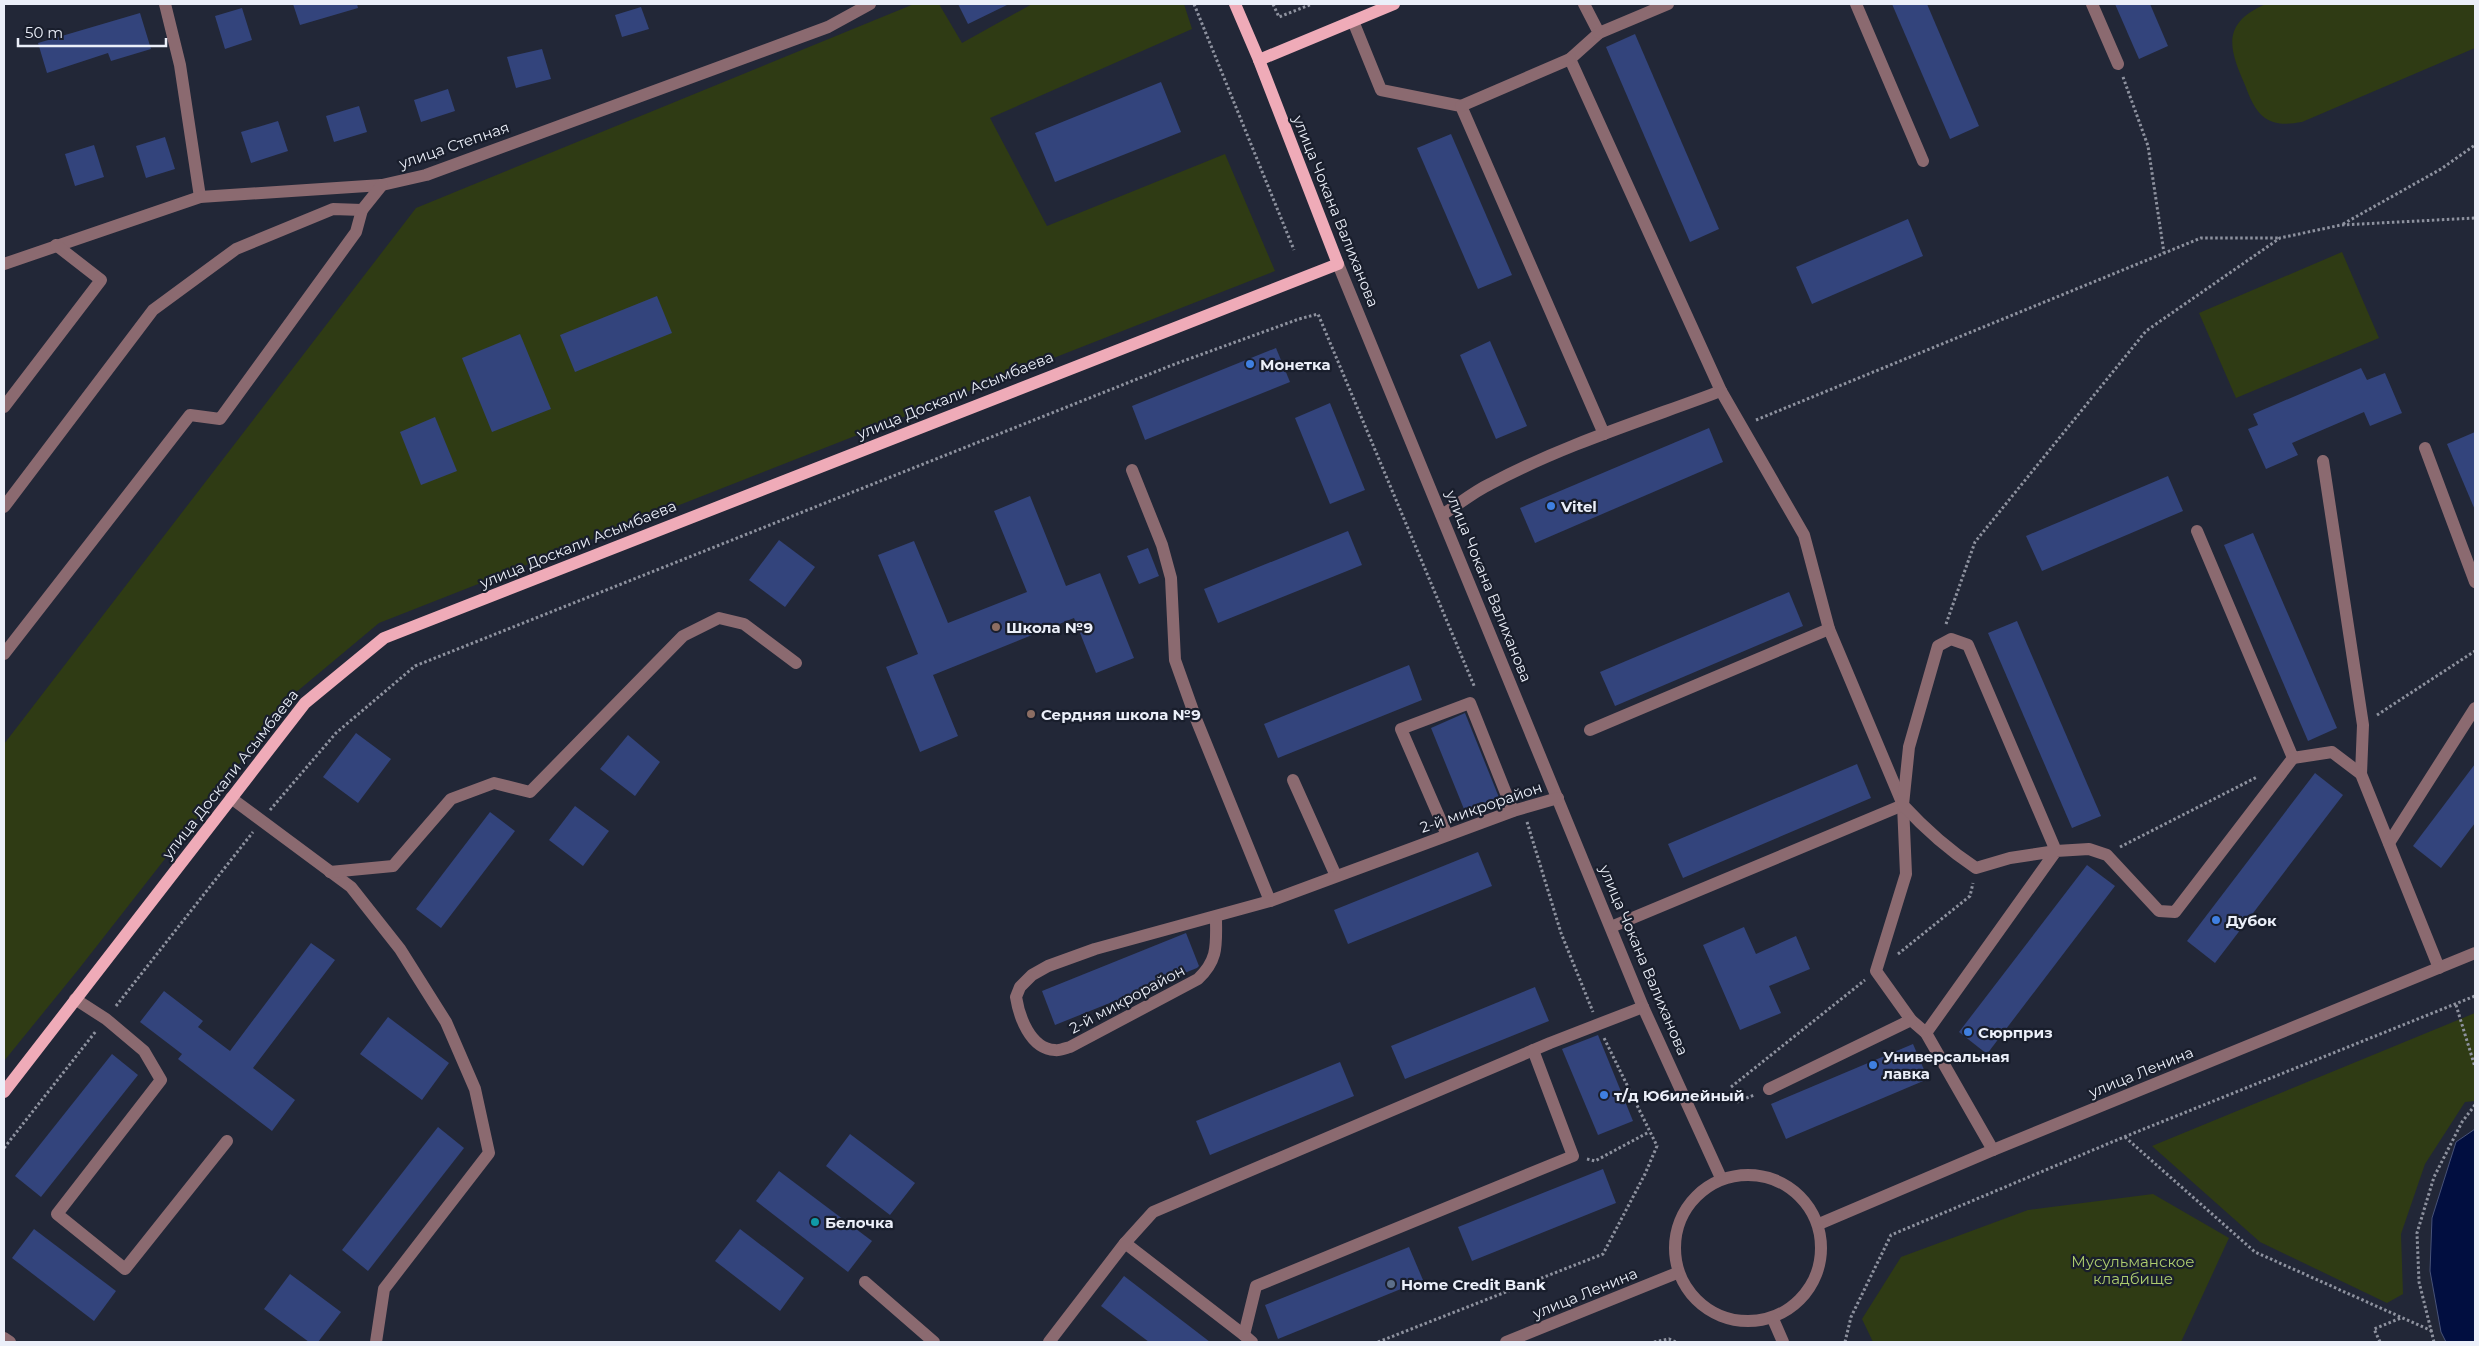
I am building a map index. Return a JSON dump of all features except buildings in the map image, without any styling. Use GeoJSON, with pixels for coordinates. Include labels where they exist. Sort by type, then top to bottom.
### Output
{"type":"FeatureCollection","features":[{"type":"Feature","properties":{"kind":"main road","name":"улица Чокана Валиханова"},"geometry":{"type":"LineString","coordinates":[[1235,4],[1259,60],[1338,264]]}},
{"type":"Feature","properties":{"kind":"main road"},"geometry":{"type":"LineString","coordinates":[[1259,60],[1394,4]]}},
{"type":"Feature","properties":{"kind":"main road","name":"улица Доскали Асымбаева"},"geometry":{"type":"LineString","coordinates":[[4,1092],[305,703],[384,638],[1338,264]]}},
{"type":"Feature","properties":{"kind":"street"},"geometry":{"type":"LineString","coordinates":[[165,4],[180,65],[200,197]]}},
{"type":"Feature","properties":{"kind":"street","name":"улица Степная"},"geometry":{"type":"LineString","coordinates":[[4,264],[200,197],[382,185],[426,175],[818,30],[870,4]]}},
{"type":"Feature","properties":{"kind":"street"},"geometry":{"type":"LineString","coordinates":[[1584,4],[1599,33]]}},
{"type":"Feature","properties":{"kind":"street"},"geometry":{"type":"LineString","coordinates":[[1353,21],[1382,90],[1461,106],[1570,59],[1599,33],[1668,4]]}},
{"type":"Feature","properties":{"kind":"street"},"geometry":{"type":"LineString","coordinates":[[1856,4],[1923,161]]}},
{"type":"Feature","properties":{"kind":"street"},"geometry":{"type":"LineString","coordinates":[[2092,4],[2118,64]]}},
{"type":"Feature","properties":{"kind":"street"},"geometry":{"type":"LineString","coordinates":[[1570,59],[1721,391],[1804,535],[1829,629],[1903,805],[1918,821],[1960,857],[1976,868],[2010,858],[2056,851],[2089,849],[2106,854],[2159,911],[2175,912],[2293,758],[2332,752],[2361,774]]}},
{"type":"Feature","properties":{"kind":"street"},"geometry":{"type":"LineString","coordinates":[[1461,106],[1604,434]]}},
{"type":"Feature","properties":{"kind":"street"},"geometry":{"type":"LineString","coordinates":[[4,654],[190,415],[220,419],[356,232],[362,210],[382,185]]}},
{"type":"Feature","properties":{"kind":"street"},"geometry":{"type":"LineString","coordinates":[[4,507],[153,310],[236,249],[334,209],[362,210]]}},
{"type":"Feature","properties":{"kind":"street"},"geometry":{"type":"LineString","coordinates":[[4,407],[100,280],[56,245]]}},
{"type":"Feature","properties":{"kind":"street","name":"улица Чокана Валиханова"},"geometry":{"type":"LineString","coordinates":[[1338,264],[1644,1007],[1721,1178]]}},
{"type":"Feature","properties":{"kind":"street"},"geometry":{"type":"LineString","coordinates":[[1442,515],[1489,484],[1604,434],[1721,391]]}},
{"type":"Feature","properties":{"kind":"street"},"geometry":{"type":"LineString","coordinates":[[2425,448],[2475,582]]}},
{"type":"Feature","properties":{"kind":"street"},"geometry":{"type":"LineString","coordinates":[[2323,461],[2362,724],[2361,774],[2440,968]]}},
{"type":"Feature","properties":{"kind":"street"},"geometry":{"type":"LineString","coordinates":[[1132,470],[1162,545],[1171,578],[1175,660],[1196,719],[1270,901]]}},
{"type":"Feature","properties":{"kind":"street"},"geometry":{"type":"LineString","coordinates":[[2197,531],[2293,758]]}},
{"type":"Feature","properties":{"kind":"street"},"geometry":{"type":"LineString","coordinates":[[330,872],[393,866],[451,799],[494,783],[530,792],[683,636],[719,618],[744,624],[796,663]]}},
{"type":"Feature","properties":{"kind":"street"},"geometry":{"type":"LineString","coordinates":[[1590,730],[1829,629]]}},
{"type":"Feature","properties":{"kind":"street"},"geometry":{"type":"LineString","coordinates":[[1993,1150],[1926,1033],[1911,1020],[1876,971],[1906,874],[1903,805],[1909,747],[1938,646],[1950,640],[1968,645],[2056,851]]}},
{"type":"Feature","properties":{"kind":"street"},"geometry":{"type":"LineString","coordinates":[[1447,835],[1401,729],[1470,703],[1513,811]]}},
{"type":"Feature","properties":{"kind":"street"},"geometry":{"type":"LineString","coordinates":[[2389,843],[2475,708]]}},
{"type":"Feature","properties":{"kind":"street"},"geometry":{"type":"LineString","coordinates":[[1293,780],[1336,876]]}},
{"type":"Feature","properties":{"kind":"street"},"geometry":{"type":"LineString","coordinates":[[231,798],[351,887],[400,948],[446,1022],[475,1089],[489,1153],[384,1288],[376,1342]]}},
{"type":"Feature","properties":{"kind":"street","name":"2-й микрорайон"},"geometry":{"type":"LineString","coordinates":[[1216,917],[1216,955],[1209,969],[1198,979],[1070,1047],[1054,1051],[1038,1043],[1028,1033],[1016,997],[1020,987],[1032,975],[1048,966],[1095,949],[1270,901],[1513,811],[1558,798]]}},
{"type":"Feature","properties":{"kind":"street"},"geometry":{"type":"LineString","coordinates":[[1611,926],[1903,805]]}},
{"type":"Feature","properties":{"kind":"street"},"geometry":{"type":"LineString","coordinates":[[1926,1033],[2056,851]]}},
{"type":"Feature","properties":{"kind":"street","name":"улица Ленина"},"geometry":{"type":"LineString","coordinates":[[1819,1224],[1993,1150],[2475,953]]}},
{"type":"Feature","properties":{"kind":"street"},"geometry":{"type":"LineString","coordinates":[[75,999],[106,1019],[144,1051],[161,1080],[57,1214],[125,1269],[226,1140]]}},
{"type":"Feature","properties":{"kind":"street"},"geometry":{"type":"LineString","coordinates":[[1049,1342],[1125,1243],[1153,1212],[1533,1050],[1644,1007]]}},
{"type":"Feature","properties":{"kind":"street"},"geometry":{"type":"LineString","coordinates":[[1769,1089],[1911,1020]]}},
{"type":"Feature","properties":{"kind":"street"},"geometry":{"type":"LineString","coordinates":[[1125,1243],[1248,1339],[1256,1286],[1573,1156],[1533,1050]]}},
{"type":"Feature","properties":{"kind":"street"},"geometry":{"type":"LineString","coordinates":[[1760,1174],[1797,1191],[1819,1224],[1822,1262],[1805,1297],[1773,1319],[1734,1322],[1700,1305],[1678,1273],[1674,1235],[1690,1200],[1721,1178],[1760,1174]]}},
{"type":"Feature","properties":{"kind":"street","name":"улица Ленина"},"geometry":{"type":"LineString","coordinates":[[1506,1342],[1678,1273]]}},
{"type":"Feature","properties":{"kind":"street"},"geometry":{"type":"LineString","coordinates":[[865,1282],[934,1342]]}},
{"type":"Feature","properties":{"kind":"street"},"geometry":{"type":"LineString","coordinates":[[1773,1319],[1782,1342]]}},
{"type":"Feature","properties":{"kind":"street"},"geometry":{"type":"LineString","coordinates":[[4,1338],[10,1342]]}},
{"type":"Feature","properties":{"kind":"path"},"geometry":{"type":"LineString","coordinates":[[1194,4],[1294,250]]}},
{"type":"Feature","properties":{"kind":"path"},"geometry":{"type":"LineString","coordinates":[[1273,4],[1279,17],[1312,4]]}},
{"type":"Feature","properties":{"kind":"path"},"geometry":{"type":"LineString","coordinates":[[2118,64],[2148,146],[2164,253]]}},
{"type":"Feature","properties":{"kind":"path"},"geometry":{"type":"LineString","coordinates":[[2341,225],[2441,169],[2475,145]]}},
{"type":"Feature","properties":{"kind":"path"},"geometry":{"type":"LineString","coordinates":[[1741,426],[2201,238],[2280,238],[2341,225],[2475,218]]}},
{"type":"Feature","properties":{"kind":"path"},"geometry":{"type":"LineString","coordinates":[[1938,646],[1975,542],[2146,331],[2280,238]]}},
{"type":"Feature","properties":{"kind":"path"},"geometry":{"type":"LineString","coordinates":[[4,1148],[262,821],[336,733],[414,666],[1175,364],[1299,319],[1318,314]]}},
{"type":"Feature","properties":{"kind":"path"},"geometry":{"type":"LineString","coordinates":[[2362,724],[2475,651]]}},
{"type":"Feature","properties":{"kind":"path"},"geometry":{"type":"LineString","coordinates":[[2106,854],[2259,776]]}},
{"type":"Feature","properties":{"kind":"path"},"geometry":{"type":"LineString","coordinates":[[1731,1087],[1970,896],[1976,868]]}},
{"type":"Feature","properties":{"kind":"path"},"geometry":{"type":"LineString","coordinates":[[1845,1342],[1851,1317],[1891,1235],[2124,1137],[2475,996]]}},
{"type":"Feature","properties":{"kind":"path"},"geometry":{"type":"LineString","coordinates":[[2456,1005],[2475,1067]]}},
{"type":"Feature","properties":{"kind":"path"},"geometry":{"type":"LineString","coordinates":[[2434,1342],[2419,1282],[2417,1233],[2434,1177],[2462,1122],[2475,1105]]}},
{"type":"Feature","properties":{"kind":"path"},"geometry":{"type":"LineString","coordinates":[[1573,1156],[1595,1161],[1648,1132]]}},
{"type":"Feature","properties":{"kind":"path"},"geometry":{"type":"LineString","coordinates":[[2124,1137],[2256,1252],[2432,1331]]}},
{"type":"Feature","properties":{"kind":"path"},"geometry":{"type":"LineString","coordinates":[[1378,1342],[1602,1254]]}},
{"type":"Feature","properties":{"kind":"path"},"geometry":{"type":"LineString","coordinates":[[2380,1342],[2374,1329],[2402,1318]]}},
{"type":"Feature","properties":{"kind":"path"},"geometry":{"type":"LineString","coordinates":[[1654,1342],[1669,1339],[1676,1342]]}},
{"type":"Feature","properties":{"kind":"green space"},"geometry":{"type":"Polygon","coordinates":[[[914,4],[939,4],[962,43],[1032,4],[1184,4],[1192,29],[990,118],[1047,226],[1225,154],[1275,271],[379,623],[294,694],[78,970],[4,1061],[4,744],[416,208],[914,4]]]}},
{"type":"Feature","properties":{"kind":"green space"},"geometry":{"type":"Polygon","coordinates":[[[2266,4],[2475,4],[2475,48],[2302,122],[2279,123],[2265,118],[2255,107],[2239,71],[2233,48],[2233,37],[2242,19],[2266,4]]]}},
{"type":"Feature","properties":{"kind":"green space"},"geometry":{"type":"Polygon","coordinates":[[[2342,252],[2379,338],[2236,398],[2199,313],[2342,252]]]}},
{"type":"Feature","properties":{"kind":"green space"},"geometry":{"type":"Polygon","coordinates":[[[2475,1013],[2475,1101],[2465,1102],[2425,1164],[2401,1234],[2403,1294],[2387,1303],[2260,1242],[2152,1146],[2475,1013]]]}},
{"type":"Feature","properties":{"kind":"green space","name":"Мусульманское кладбище"},"geometry":{"type":"Polygon","coordinates":[[[2153,1194],[2229,1238],[2181,1342],[1873,1342],[1862,1319],[1901,1257],[2028,1210],[2153,1194]]]}},
{"type":"Feature","properties":{"kind":"shaded area"},"geometry":{"type":"Polygon","coordinates":[[[2475,1129],[2475,1342],[2446,1342],[2441,1332],[2430,1271],[2432,1218],[2456,1142],[2475,1129]]]}},
{"type":"Feature","properties":{"kind":"place","name":"Монетка"},"geometry":{"type":"Point","coordinates":[1250,364]}},
{"type":"Feature","properties":{"kind":"place","name":"Vitel"},"geometry":{"type":"Point","coordinates":[1551,506]}},
{"type":"Feature","properties":{"kind":"place","name":"Школа №9"},"geometry":{"type":"Point","coordinates":[996,627]}},
{"type":"Feature","properties":{"kind":"place","name":"Сердняя школа №9"},"geometry":{"type":"Point","coordinates":[1031,714]}},
{"type":"Feature","properties":{"kind":"place","name":"Дубок"},"geometry":{"type":"Point","coordinates":[2216,920]}},
{"type":"Feature","properties":{"kind":"place","name":"Сюрприз"},"geometry":{"type":"Point","coordinates":[1968,1032]}},
{"type":"Feature","properties":{"kind":"place","name":"Универсальная лавка"},"geometry":{"type":"Point","coordinates":[1873,1065]}},
{"type":"Feature","properties":{"kind":"place","name":"т/д Юбилейный"},"geometry":{"type":"Point","coordinates":[1604,1095]}},
{"type":"Feature","properties":{"kind":"place","name":"Белочка"},"geometry":{"type":"Point","coordinates":[815,1222]}},
{"type":"Feature","properties":{"kind":"place","name":"Home Credit Bank"},"geometry":{"type":"Point","coordinates":[1391,1284]}}]}
